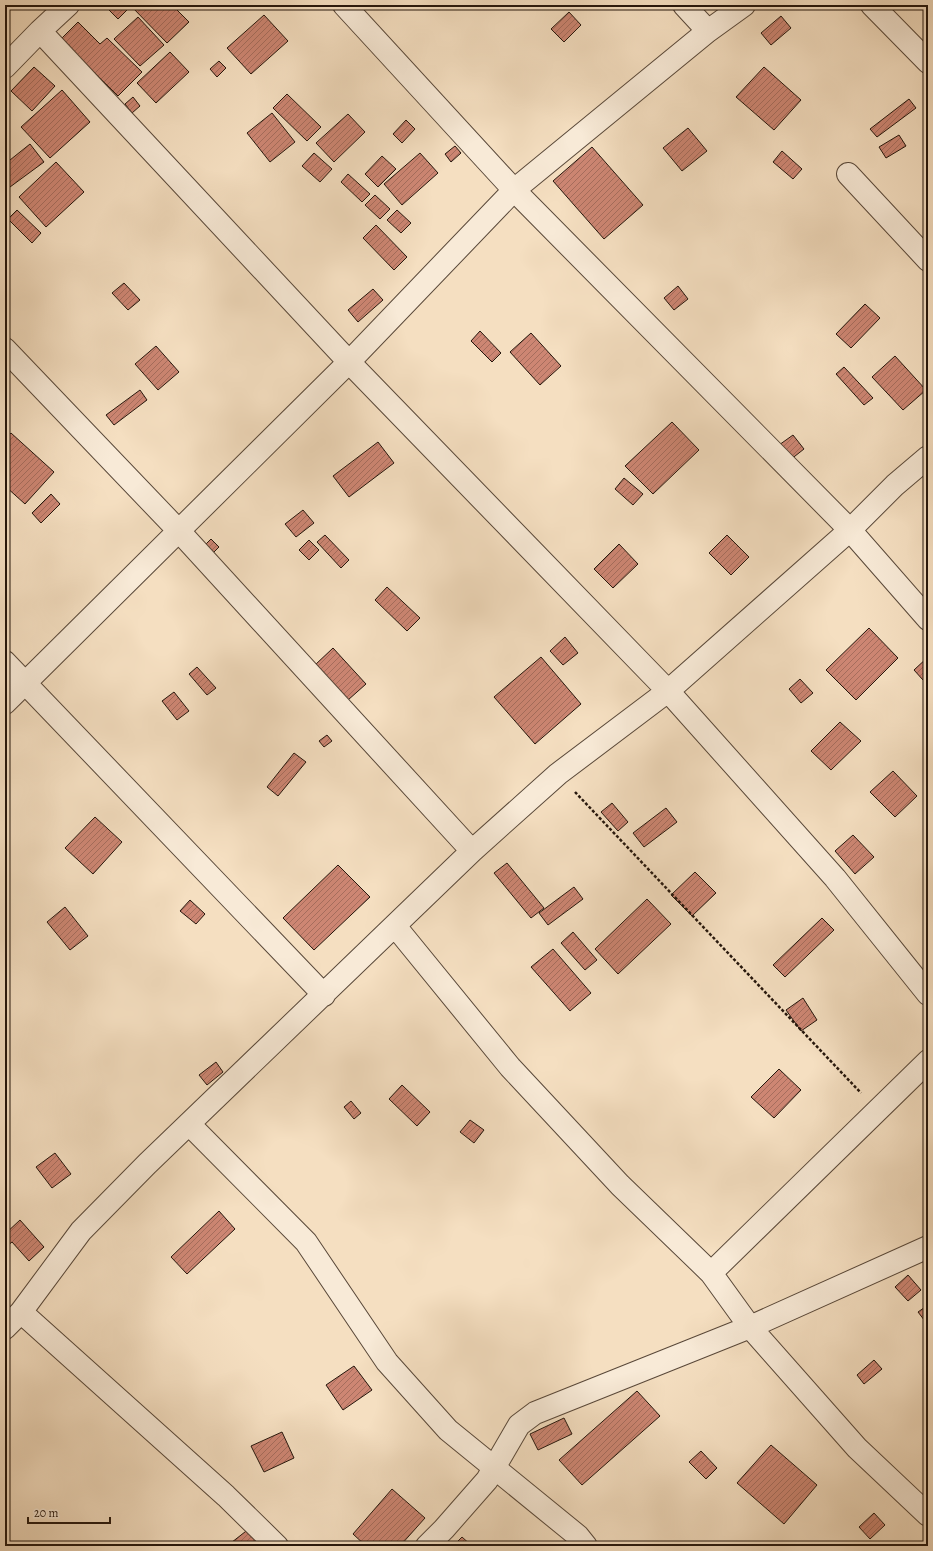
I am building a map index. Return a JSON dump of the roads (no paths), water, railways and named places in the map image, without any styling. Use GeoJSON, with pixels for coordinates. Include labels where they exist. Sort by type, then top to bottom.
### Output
{"type":"FeatureCollection","features":[{"type":"Feature","properties":{"kind":"street"},"geometry":{"type":"LineString","coordinates":[[5,67],[68,5]]}},
{"type":"Feature","properties":{"kind":"street"},"geometry":{"type":"LineString","coordinates":[[344,5],[514,190],[850,530],[928,619]]}},
{"type":"Feature","properties":{"kind":"street"},"geometry":{"type":"LineString","coordinates":[[684,5],[708,31]]}},
{"type":"Feature","properties":{"kind":"street"},"geometry":{"type":"LineString","coordinates":[[5,703],[24,682],[349,362],[514,190],[708,31],[744,5]]}},
{"type":"Feature","properties":{"kind":"street"},"geometry":{"type":"LineString","coordinates":[[872,5],[928,62]]}},
{"type":"Feature","properties":{"kind":"street"},"geometry":{"type":"LineString","coordinates":[[40,31],[349,362],[668,691],[835,878],[928,994]]}},
{"type":"Feature","properties":{"kind":"street"},"geometry":{"type":"LineString","coordinates":[[848,174],[928,260]]}},
{"type":"Feature","properties":{"kind":"street"},"geometry":{"type":"LineString","coordinates":[[5,349],[178,530],[472,851]]}},
{"type":"Feature","properties":{"kind":"street"},"geometry":{"type":"LineString","coordinates":[[5,1328],[21,1312],[81,1231],[147,1164],[472,851],[558,774],[668,691],[850,530],[895,485],[928,457]]}},
{"type":"Feature","properties":{"kind":"street"},"geometry":{"type":"LineString","coordinates":[[5,662],[324,995]]}},
{"type":"Feature","properties":{"kind":"street"},"geometry":{"type":"LineString","coordinates":[[395,926],[510,1067],[620,1185],[711,1273],[750,1327],[857,1448],[928,1515]]}},
{"type":"Feature","properties":{"kind":"street"},"geometry":{"type":"LineString","coordinates":[[711,1273],[878,1111],[928,1060]]}},
{"type":"Feature","properties":{"kind":"street"},"geometry":{"type":"LineString","coordinates":[[189,1124],[306,1242],[387,1362],[448,1430],[578,1536],[586,1546]]}},
{"type":"Feature","properties":{"kind":"street"},"geometry":{"type":"LineString","coordinates":[[427,1546],[444,1530],[487,1480],[519,1425],[534,1413],[750,1327],[928,1247]]}},
{"type":"Feature","properties":{"kind":"street"},"geometry":{"type":"LineString","coordinates":[[21,1312],[226,1496],[277,1546]]}}]}
